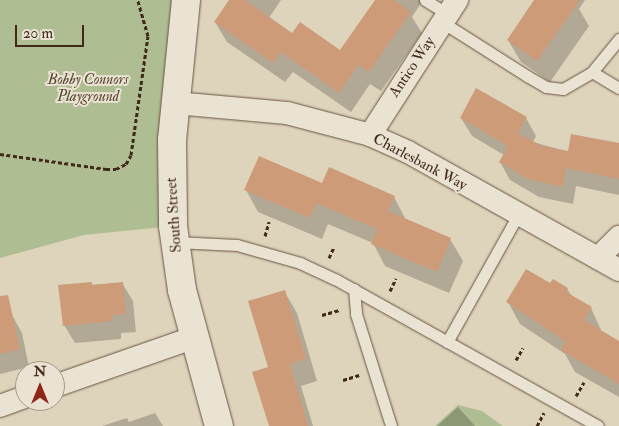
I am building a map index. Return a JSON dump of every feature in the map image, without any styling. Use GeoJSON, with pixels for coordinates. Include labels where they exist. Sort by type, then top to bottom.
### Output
{"type":"FeatureCollection","features":[{"type":"Feature","properties":{"kind":"main road","name":"South Street"},"geometry":{"type":"LineString","coordinates":[[186,0],[174,103],[171,185],[174,242],[193,338],[219,426]]}},
{"type":"Feature","properties":{"kind":"street","name":"Antico Way"},"geometry":{"type":"LineString","coordinates":[[370,135],[449,12]]}},
{"type":"Feature","properties":{"kind":"street","name":"Charlesbank Way"},"geometry":{"type":"LineString","coordinates":[[174,103],[287,113],[370,135],[408,152],[619,270]]}},
{"type":"Feature","properties":{"kind":"street"},"geometry":{"type":"LineString","coordinates":[[598,258],[619,237]]}},
{"type":"Feature","properties":{"kind":"street"},"geometry":{"type":"LineString","coordinates":[[65,383],[193,338]]}},
{"type":"Feature","properties":{"kind":"street"},"geometry":{"type":"LineString","coordinates":[[0,406],[15,401]]}},
{"type":"Feature","properties":{"kind":"lane"},"geometry":{"type":"LineString","coordinates":[[425,0],[449,12],[546,87],[563,89],[592,72],[619,38]]}},
{"type":"Feature","properties":{"kind":"lane"},"geometry":{"type":"LineString","coordinates":[[592,72],[619,88]]}},
{"type":"Feature","properties":{"kind":"lane"},"geometry":{"type":"LineString","coordinates":[[447,342],[518,215]]}},
{"type":"Feature","properties":{"kind":"lane"},"geometry":{"type":"LineString","coordinates":[[174,242],[225,243],[268,252],[354,289],[598,426]]}},
{"type":"Feature","properties":{"kind":"lane"},"geometry":{"type":"LineString","coordinates":[[354,289],[356,314],[391,426]]}},
{"type":"Feature","properties":{"kind":"path"},"geometry":{"type":"LineString","coordinates":[[0,154],[106,169],[116,169],[126,164],[131,156],[148,36],[138,0]]}},
{"type":"Feature","properties":{"kind":"green space","name":"Bobby Connors Playground"},"geometry":{"type":"Polygon","coordinates":[[[0,0],[186,0],[173,226],[84,235],[0,258],[0,0]]]}},
{"type":"Feature","properties":{"kind":"green space"},"geometry":{"type":"Polygon","coordinates":[[[458,405],[482,411],[503,426],[435,426],[458,405]]]}},
{"type":"Feature","properties":{"kind":"building"},"geometry":{"type":"Polygon","coordinates":[[[229,0],[245,0],[292,33],[300,22],[340,50],[375,0],[394,0],[411,12],[369,72],[358,65],[339,93],[281,52],[273,63],[214,22],[229,0]]]}},
{"type":"Feature","properties":{"kind":"building"},"geometry":{"type":"Polygon","coordinates":[[[534,0],[580,0],[537,61],[507,40],[534,0]]]}},
{"type":"Feature","properties":{"kind":"building"},"geometry":{"type":"Polygon","coordinates":[[[476,88],[527,117],[518,133],[542,146],[568,151],[571,134],[619,143],[619,179],[566,168],[563,187],[528,179],[499,162],[508,146],[460,118],[476,88]]]}},
{"type":"Feature","properties":{"kind":"building"},"geometry":{"type":"Polygon","coordinates":[[[259,156],[322,183],[329,167],[395,196],[388,211],[451,238],[437,272],[371,244],[377,229],[316,203],[310,218],[244,190],[259,156]]]}},
{"type":"Feature","properties":{"kind":"building"},"geometry":{"type":"Polygon","coordinates":[[[526,269],[550,283],[553,279],[568,288],[566,292],[592,307],[584,320],[619,341],[619,384],[561,350],[566,342],[506,302],[526,269]]]}},
{"type":"Feature","properties":{"kind":"building"},"geometry":{"type":"Polygon","coordinates":[[[92,282],[92,285],[123,282],[126,314],[111,315],[112,321],[63,326],[58,285],[92,282]]]}},
{"type":"Feature","properties":{"kind":"building"},"geometry":{"type":"Polygon","coordinates":[[[285,290],[306,359],[290,364],[308,426],[269,426],[252,372],[268,367],[248,301],[285,290]]]}},
{"type":"Feature","properties":{"kind":"building"},"geometry":{"type":"Polygon","coordinates":[[[8,295],[20,349],[0,354],[0,296],[8,295]]]}}]}
